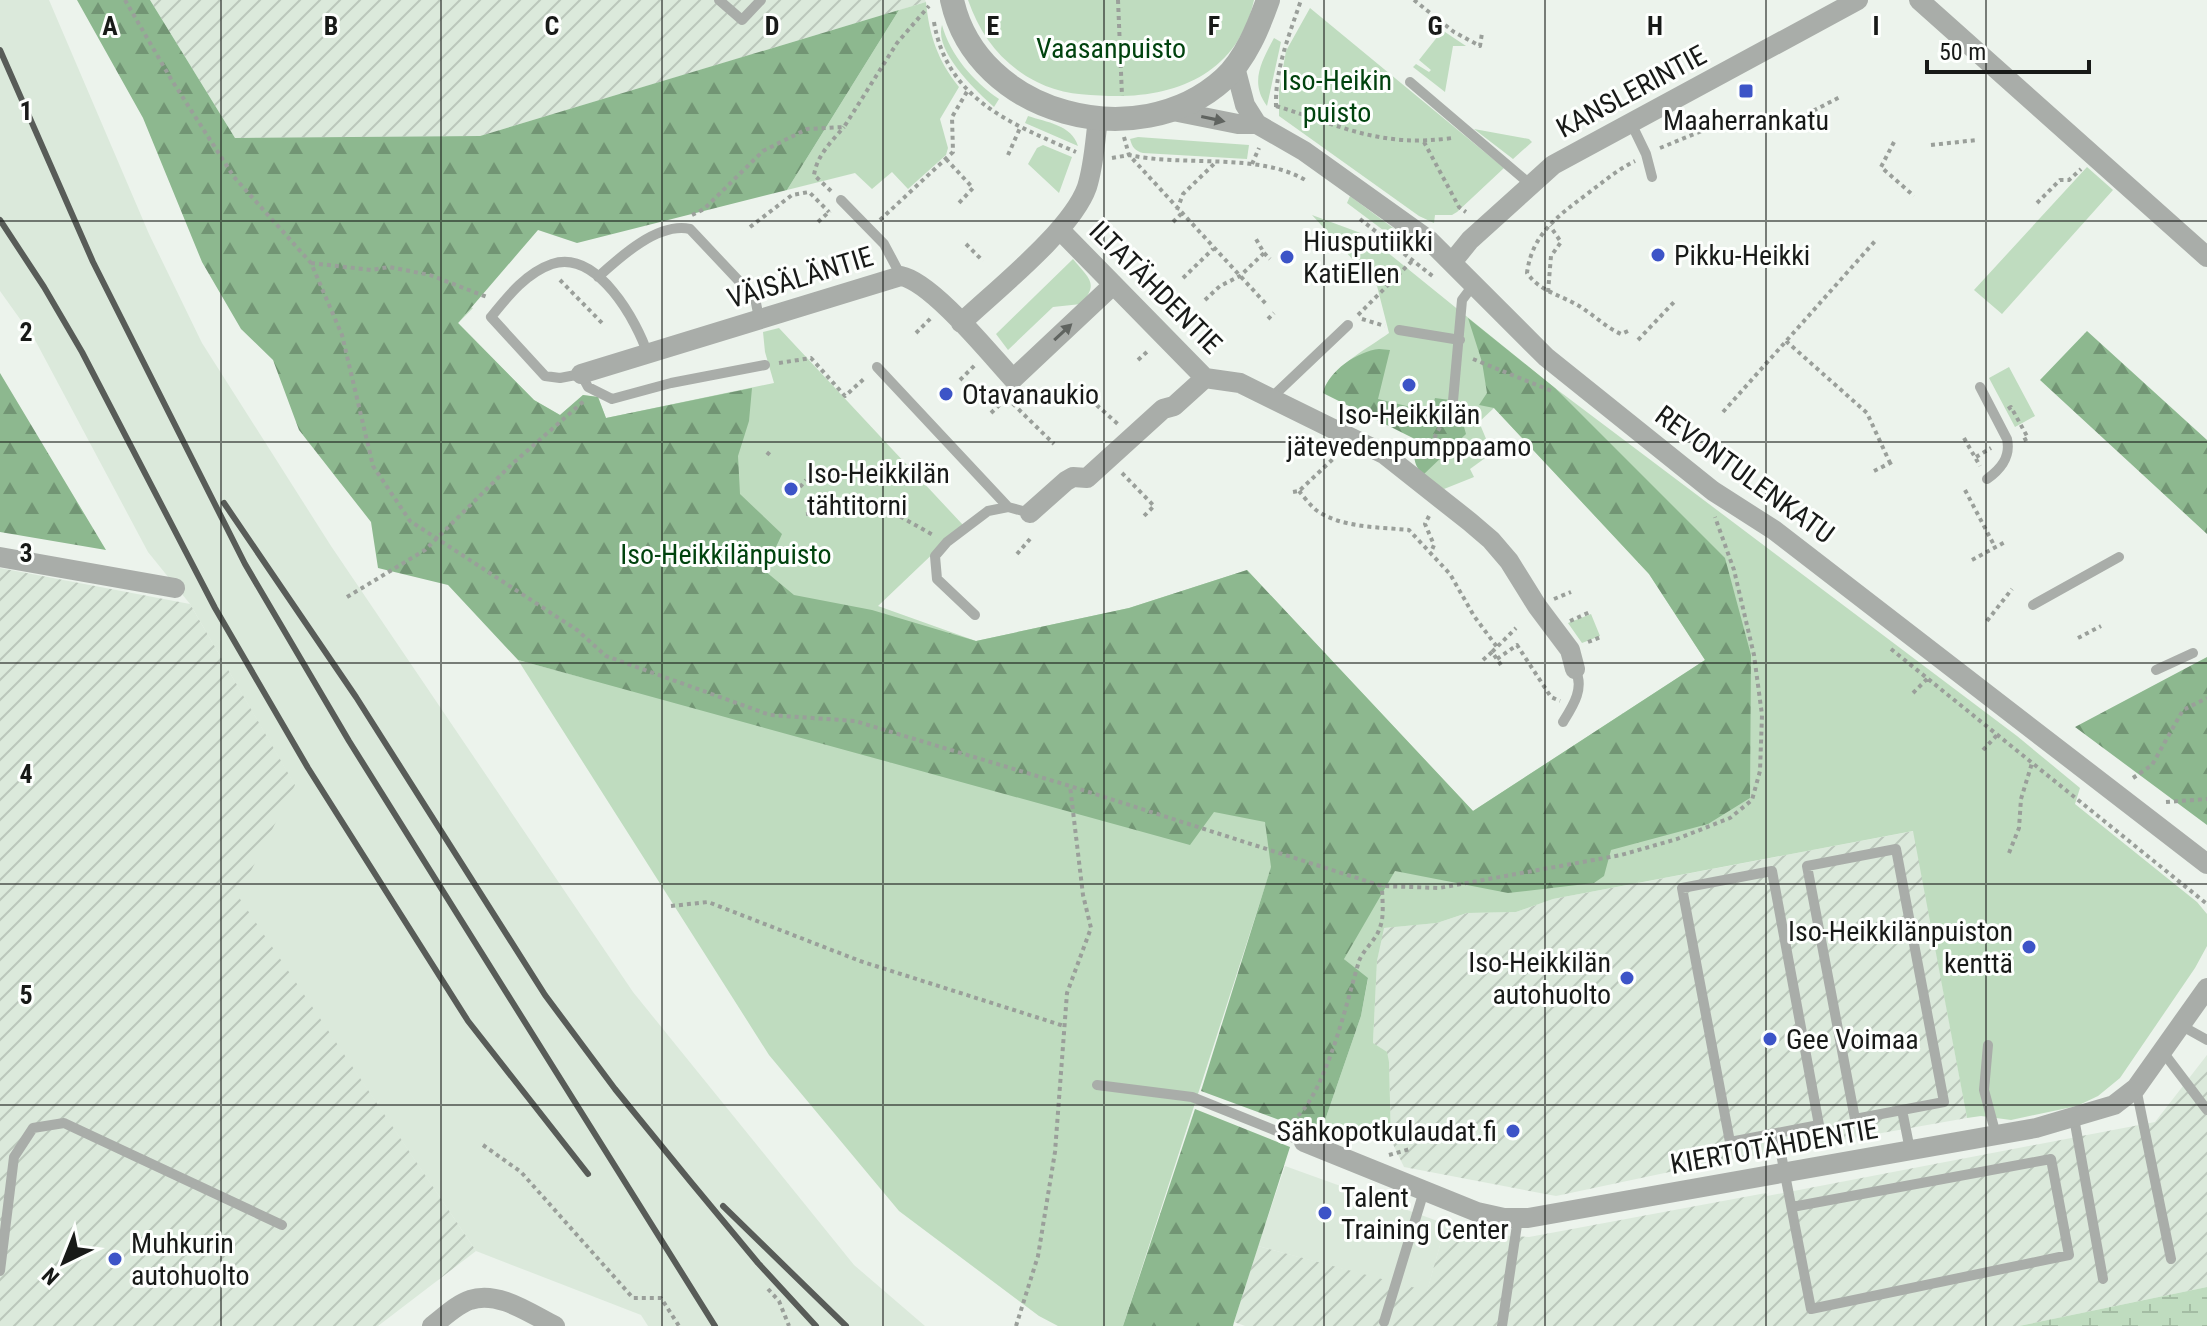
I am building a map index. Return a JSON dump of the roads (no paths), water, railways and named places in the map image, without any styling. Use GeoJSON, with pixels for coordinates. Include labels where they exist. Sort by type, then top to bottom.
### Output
{"type":"FeatureCollection","features":[{"type":"Feature","properties":{"kind":"street"},"geometry":{"type":"LineString","coordinates":[[942,2],[974,52],[994,75],[1044,106],[1098,119],[1139,117],[1168,110],[1211,89],[1235,67],[1253,38],[1268,0]]}},
{"type":"Feature","properties":{"kind":"street","name":"KANSLERINTIE"},"geometry":{"type":"LineString","coordinates":[[1453,261],[1470,240],[1553,165],[1858,0]]}},
{"type":"Feature","properties":{"kind":"street"},"geometry":{"type":"LineString","coordinates":[[1919,0],[2207,257]]}},
{"type":"Feature","properties":{"kind":"street"},"geometry":{"type":"LineString","coordinates":[[1235,67],[1245,105],[1262,127]]}},
{"type":"Feature","properties":{"kind":"street","name":"REVONTULENKATU"},"geometry":{"type":"LineString","coordinates":[[1168,110],[1262,127],[1304,151],[1417,232],[1453,261],[1468,292],[1713,491],[1774,530],[2207,864]]}},
{"type":"Feature","properties":{"kind":"street"},"geometry":{"type":"LineString","coordinates":[[1098,119],[1087,187],[1075,210],[1060,230],[961,323],[1013,379],[1113,285]]}},
{"type":"Feature","properties":{"kind":"street","name":"ILTATÄHDENTIE"},"geometry":{"type":"LineString","coordinates":[[1060,230],[1205,378],[1240,383],[1384,454],[1448,503],[1491,540],[1570,650],[1575,669]]}},
{"type":"Feature","properties":{"kind":"street","name":"VÄISÄLÄNTIE"},"geometry":{"type":"LineString","coordinates":[[581,374],[901,276],[917,283],[961,323]]}},
{"type":"Feature","properties":{"kind":"street"},"geometry":{"type":"LineString","coordinates":[[1030,513],[1066,481],[1073,477],[1087,478],[1163,409],[1174,406],[1205,378]]}},
{"type":"Feature","properties":{"kind":"street"},"geometry":{"type":"LineString","coordinates":[[0,557],[175,588]]}},
{"type":"Feature","properties":{"kind":"street","name":"KIERTOTÄHDENTIE"},"geometry":{"type":"LineString","coordinates":[[1304,1142],[1477,1212],[1518,1218],[1785,1173],[1996,1135],[2074,1118],[2114,1105],[2136,1088],[2207,988]]}},
{"type":"Feature","properties":{"kind":"street"},"geometry":{"type":"LineString","coordinates":[[436,1323],[470,1300],[491,1298],[516,1306],[555,1326]]}},
{"type":"Feature","properties":{"kind":"lane"},"geometry":{"type":"LineString","coordinates":[[719,0],[742,20],[761,0]]}},
{"type":"Feature","properties":{"kind":"lane"},"geometry":{"type":"LineString","coordinates":[[1410,82],[1531,185]]}},
{"type":"Feature","properties":{"kind":"lane"},"geometry":{"type":"LineString","coordinates":[[1631,123],[1646,154],[1652,177]]}},
{"type":"Feature","properties":{"kind":"lane"},"geometry":{"type":"LineString","coordinates":[[841,200],[884,244],[901,276]]}},
{"type":"Feature","properties":{"kind":"lane"},"geometry":{"type":"LineString","coordinates":[[598,277],[664,229],[690,229],[755,298],[759,318]]}},
{"type":"Feature","properties":{"kind":"lane"},"geometry":{"type":"LineString","coordinates":[[648,355],[642,335],[624,303],[598,277],[578,264],[556,263],[529,276],[491,317],[545,376],[560,378],[581,374],[584,382],[595,392],[612,399],[671,383],[765,365]]}},
{"type":"Feature","properties":{"kind":"lane"},"geometry":{"type":"LineString","coordinates":[[1453,401],[1468,292]]}},
{"type":"Feature","properties":{"kind":"lane"},"geometry":{"type":"LineString","coordinates":[[1270,399],[1352,321]]}},
{"type":"Feature","properties":{"kind":"lane"},"geometry":{"type":"LineString","coordinates":[[1399,330],[1460,340]]}},
{"type":"Feature","properties":{"kind":"lane"},"geometry":{"type":"LineString","coordinates":[[877,367],[1008,507]]}},
{"type":"Feature","properties":{"kind":"lane"},"geometry":{"type":"LineString","coordinates":[[1980,387],[2009,448],[2004,462],[1987,479]]}},
{"type":"Feature","properties":{"kind":"lane"},"geometry":{"type":"LineString","coordinates":[[975,615],[937,579],[935,556],[947,542],[988,511],[1008,507],[1030,513]]}},
{"type":"Feature","properties":{"kind":"lane"},"geometry":{"type":"LineString","coordinates":[[2033,605],[2119,557]]}},
{"type":"Feature","properties":{"kind":"lane"},"geometry":{"type":"LineString","coordinates":[[2156,670],[2193,653]]}},
{"type":"Feature","properties":{"kind":"lane"},"geometry":{"type":"LineString","coordinates":[[1563,722],[1574,702],[1579,677],[1575,669]]}},
{"type":"Feature","properties":{"kind":"lane"},"geometry":{"type":"LineString","coordinates":[[1896,849],[1944,1102],[1902,1110],[1855,1119],[1807,866],[1896,849]]}},
{"type":"Feature","properties":{"kind":"lane"},"geometry":{"type":"LineString","coordinates":[[1772,871],[1819,1125],[1777,1133],[1730,1142],[1682,888],[1772,871]]}},
{"type":"Feature","properties":{"kind":"lane"},"geometry":{"type":"LineString","coordinates":[[2182,1026],[2207,1040]]}},
{"type":"Feature","properties":{"kind":"lane"},"geometry":{"type":"LineString","coordinates":[[1988,1045],[1984,1090],[1996,1135]]}},
{"type":"Feature","properties":{"kind":"lane"},"geometry":{"type":"LineString","coordinates":[[2163,1052],[2207,1110]]}},
{"type":"Feature","properties":{"kind":"lane"},"geometry":{"type":"LineString","coordinates":[[1097,1085],[1192,1097],[1304,1142]]}},
{"type":"Feature","properties":{"kind":"lane"},"geometry":{"type":"LineString","coordinates":[[2136,1088],[2171,1259]]}},
{"type":"Feature","properties":{"kind":"lane"},"geometry":{"type":"LineString","coordinates":[[1902,1110],[1910,1150]]}},
{"type":"Feature","properties":{"kind":"lane"},"geometry":{"type":"LineString","coordinates":[[2074,1118],[2103,1279]]}},
{"type":"Feature","properties":{"kind":"lane"},"geometry":{"type":"LineString","coordinates":[[0,1271],[14,1157],[33,1128],[64,1123],[282,1225]]}},
{"type":"Feature","properties":{"kind":"lane"},"geometry":{"type":"LineString","coordinates":[[1777,1133],[1811,1309],[2069,1255],[2051,1159],[1792,1207]]}},
{"type":"Feature","properties":{"kind":"lane"},"geometry":{"type":"LineString","coordinates":[[1384,1322],[1424,1191]]}},
{"type":"Feature","properties":{"kind":"lane"},"geometry":{"type":"LineString","coordinates":[[1502,1326],[1518,1218]]}},
{"type":"Feature","properties":{"kind":"railway"},"geometry":{"type":"LineString","coordinates":[[0,50],[93,262],[245,564],[349,741],[715,1326]]}},
{"type":"Feature","properties":{"kind":"railway"},"geometry":{"type":"LineString","coordinates":[[0,220],[82,352],[215,608],[308,768],[468,1021],[588,1174]]}},
{"type":"Feature","properties":{"kind":"railway"},"geometry":{"type":"LineString","coordinates":[[224,503],[356,697],[545,995],[615,1089],[690,1181],[758,1263],[816,1326]]}},
{"type":"Feature","properties":{"kind":"railway"},"geometry":{"type":"LineString","coordinates":[[723,1206],[846,1326]]}},
{"type":"Feature","properties":{"kind":"place","name":"Maaherrankatu"},"geometry":{"type":"Point","coordinates":[1746,91]}},
{"type":"Feature","properties":{"kind":"place","name":"Pikku-Heikki"},"geometry":{"type":"Point","coordinates":[1658,255]}},
{"type":"Feature","properties":{"kind":"place","name":"Hiusputiikki KatiEllen"},"geometry":{"type":"Point","coordinates":[1287,257]}},
{"type":"Feature","properties":{"kind":"place","name":"Iso-Heikkilän jätevedenpumppaamo"},"geometry":{"type":"Point","coordinates":[1409,385]}},
{"type":"Feature","properties":{"kind":"place","name":"Otavanaukio"},"geometry":{"type":"Point","coordinates":[946,394]}},
{"type":"Feature","properties":{"kind":"place","name":"Iso-Heikkilän tähtitorni"},"geometry":{"type":"Point","coordinates":[791,489]}},
{"type":"Feature","properties":{"kind":"place","name":"Iso-Heikkilänpuiston kenttä"},"geometry":{"type":"Point","coordinates":[2029,947]}},
{"type":"Feature","properties":{"kind":"place","name":"Iso-Heikkilän autohuolto"},"geometry":{"type":"Point","coordinates":[1627,978]}},
{"type":"Feature","properties":{"kind":"place","name":"Gee Voimaa"},"geometry":{"type":"Point","coordinates":[1770,1039]}},
{"type":"Feature","properties":{"kind":"place","name":"Sähkopotkulaudat.fi"},"geometry":{"type":"Point","coordinates":[1513,1131]}},
{"type":"Feature","properties":{"kind":"place","name":"Talent Training Center"},"geometry":{"type":"Point","coordinates":[1325,1213]}},
{"type":"Feature","properties":{"kind":"place","name":"Muhkurin autohuolto"},"geometry":{"type":"Point","coordinates":[115,1259]}},
{"type":"Feature","properties":{"kind":"park label","name":"Vaasanpuisto"},"geometry":{"type":"Point","coordinates":[1111,48]}},
{"type":"Feature","properties":{"kind":"park label","name":"Iso-Heikin puisto"},"geometry":{"type":"Point","coordinates":[1337,96]}},
{"type":"Feature","properties":{"kind":"park label","name":"Iso-Heikkilänpuisto"},"geometry":{"type":"Point","coordinates":[726,554]}}]}
